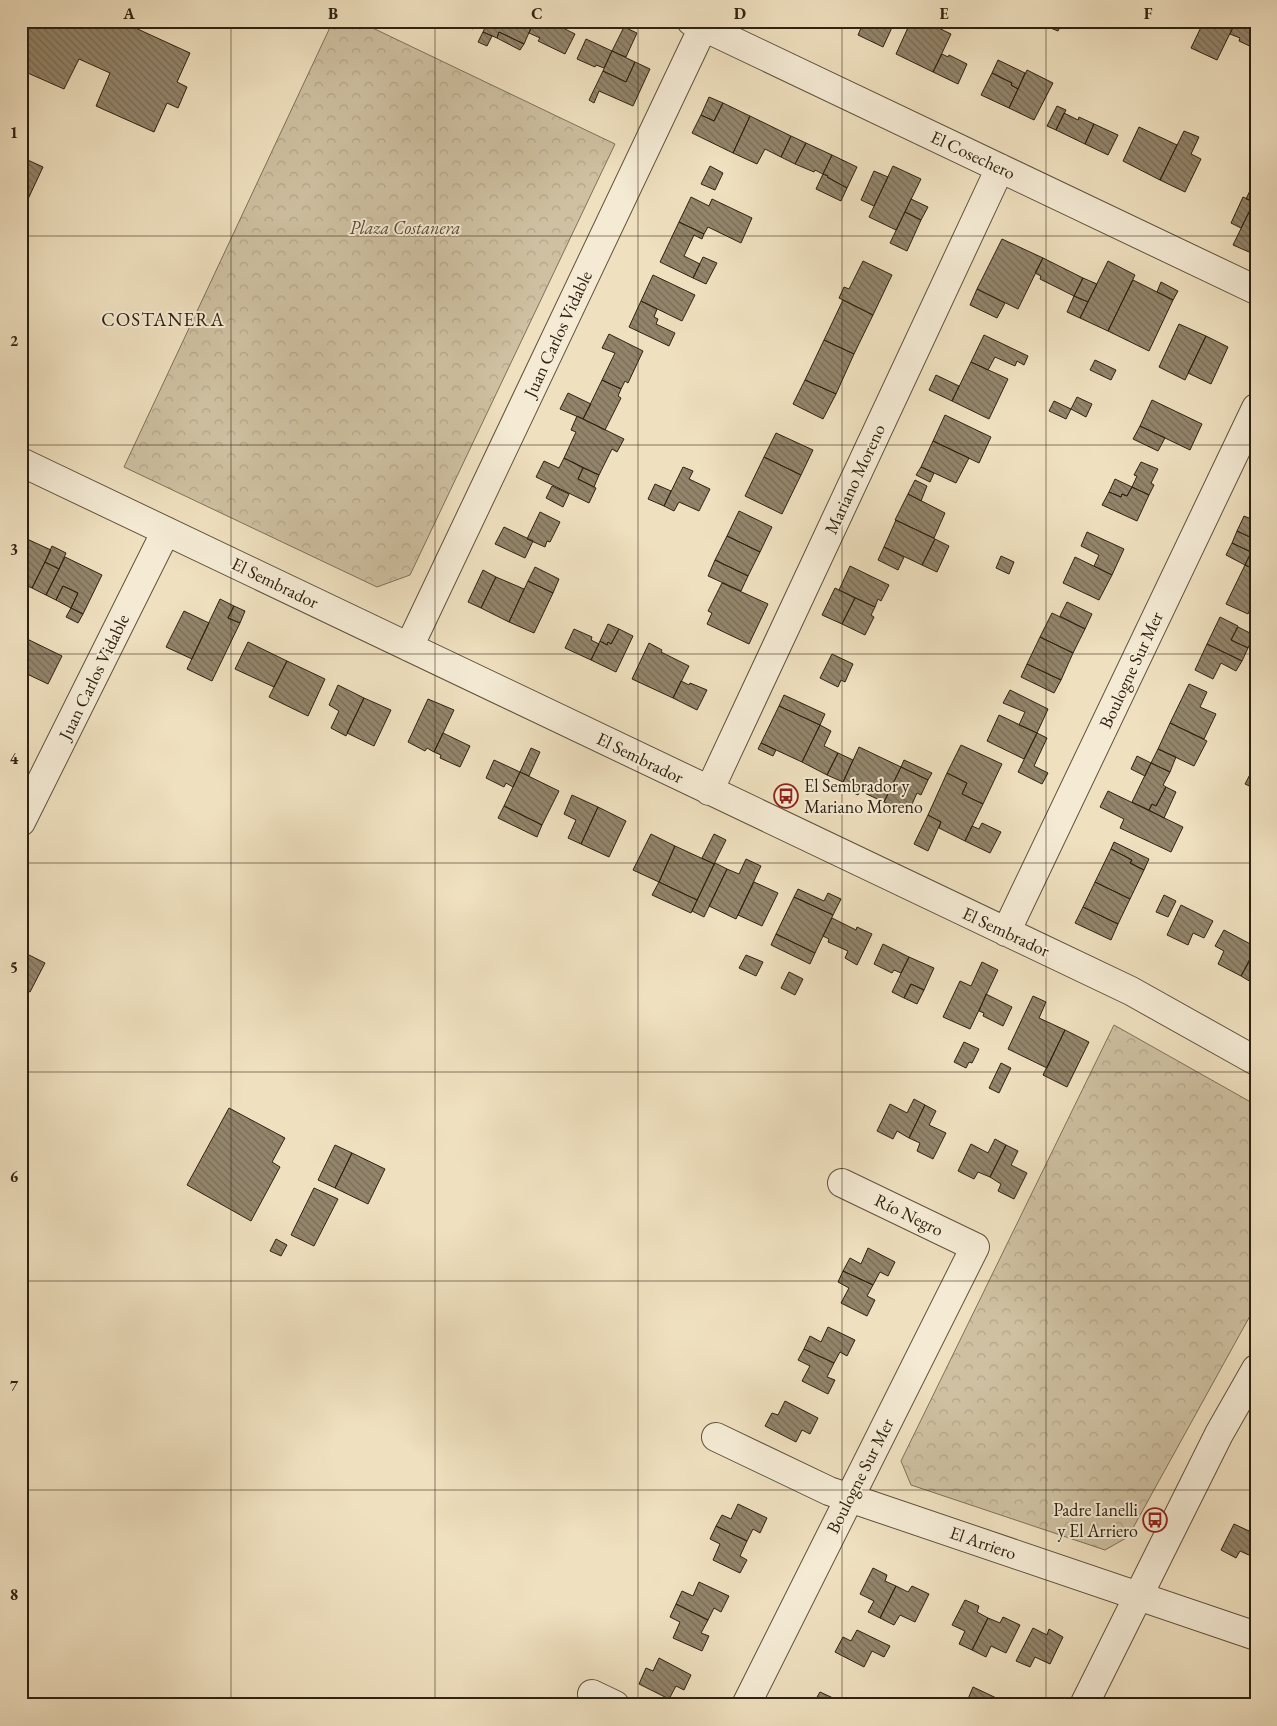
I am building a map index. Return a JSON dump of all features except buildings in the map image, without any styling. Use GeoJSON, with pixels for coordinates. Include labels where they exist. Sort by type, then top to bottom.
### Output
{"type":"FeatureCollection","features":[{"type":"Feature","properties":{"kind":"street","name":"El Cosechero"},"geometry":{"type":"LineString","coordinates":[[700,23],[1256,290]]}},
{"type":"Feature","properties":{"kind":"street","name":"Juan Carlos Vidable"},"geometry":{"type":"LineString","coordinates":[[409,647],[700,23]]}},
{"type":"Feature","properties":{"kind":"street","name":"Mariano Moreno"},"geometry":{"type":"LineString","coordinates":[[709,791],[1000,168]]}},
{"type":"Feature","properties":{"kind":"street","name":"Boulogne Sur Mer"},"geometry":{"type":"LineString","coordinates":[[1006,932],[1256,408]]}},
{"type":"Feature","properties":{"kind":"street","name":"El Sembrador"},"geometry":{"type":"LineString","coordinates":[[21,462],[1131,992],[1256,1061]]}},
{"type":"Feature","properties":{"kind":"street","name":"Juan Carlos Vidable"},"geometry":{"type":"LineString","coordinates":[[21,822],[166,531]]}},
{"type":"Feature","properties":{"kind":"street","name":"Río Negro"},"geometry":{"type":"LineString","coordinates":[[842,1183],[975,1247]]}},
{"type":"Feature","properties":{"kind":"street","name":"Boulogne Sur Mer"},"geometry":{"type":"LineString","coordinates":[[746,1705],[975,1247]]}},
{"type":"Feature","properties":{"kind":"street"},"geometry":{"type":"LineString","coordinates":[[1084,1705],[1219,1434],[1256,1369]]}},
{"type":"Feature","properties":{"kind":"street","name":"El Arriero"},"geometry":{"type":"LineString","coordinates":[[716,1437],[829,1491],[1256,1636]]}},
{"type":"Feature","properties":{"kind":"green space","name":"Plaza Costanera"},"geometry":{"type":"Polygon","coordinates":[[[333,21],[358,21],[615,144],[410,575],[377,587],[124,467],[333,21]]]}},
{"type":"Feature","properties":{"kind":"green space"},"geometry":{"type":"Polygon","coordinates":[[[1114,1025],[1256,1105],[1256,1305],[1128,1537],[1105,1550],[911,1485],[901,1461],[1114,1025]]]}},
{"type":"Feature","properties":{"kind":"place","name":"El Sembrador y Mariano Moreno"},"geometry":{"type":"Point","coordinates":[786,796]}},
{"type":"Feature","properties":{"kind":"place","name":"Padre Ianelli y El Arriero"},"geometry":{"type":"Point","coordinates":[1155,1520]}},
{"type":"Feature","properties":{"kind":"district","name":"COSTANERA"},"geometry":{"type":"Point","coordinates":[163,319]}}]}
